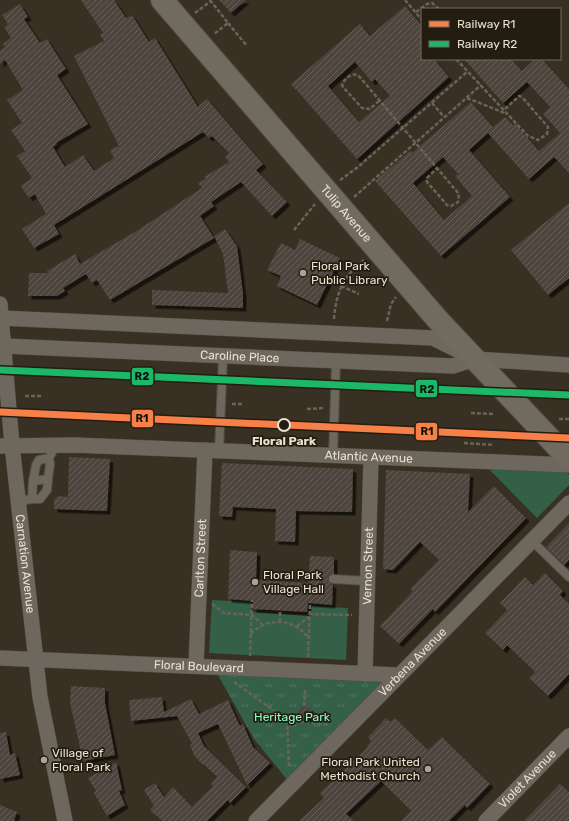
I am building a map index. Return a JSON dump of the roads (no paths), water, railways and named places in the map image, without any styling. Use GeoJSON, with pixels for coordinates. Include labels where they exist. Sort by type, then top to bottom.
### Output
{"type":"FeatureCollection","features":[{"type":"Feature","properties":{"kind":"main road","name":"Tulip Avenue"},"geometry":{"type":"LineString","coordinates":[[162,0],[377,250],[474,359],[569,458]]}},
{"type":"Feature","properties":{"kind":"street"},"geometry":{"type":"LineString","coordinates":[[1,311],[333,333],[433,338],[474,359],[569,365]]}},
{"type":"Feature","properties":{"kind":"street","name":"Carnation Avenue"},"geometry":{"type":"LineString","coordinates":[[1,311],[4,346],[6,446],[25,500],[40,697],[65,821]]}},
{"type":"Feature","properties":{"kind":"street","name":"Caroline Place"},"geometry":{"type":"LineString","coordinates":[[4,346],[453,366],[474,359]]}},
{"type":"Feature","properties":{"kind":"street","name":"Atlantic Avenue"},"geometry":{"type":"LineString","coordinates":[[6,446],[56,445],[569,465]]}},
{"type":"Feature","properties":{"kind":"street","name":"Carlton Street"},"geometry":{"type":"LineString","coordinates":[[196,666],[212,451]]}},
{"type":"Feature","properties":{"kind":"street","name":"Vernon Street"},"geometry":{"type":"LineString","coordinates":[[365,674],[371,458]]}},
{"type":"Feature","properties":{"kind":"street","name":"Verbena Avenue"},"geometry":{"type":"LineString","coordinates":[[256,821],[398,675],[569,503]]}},
{"type":"Feature","properties":{"kind":"street","name":"Floral Boulevard"},"geometry":{"type":"LineString","coordinates":[[0,658],[398,675]]}},
{"type":"Feature","properties":{"kind":"street","name":"Violet Avenue"},"geometry":{"type":"LineString","coordinates":[[486,821],[569,736]]}},
{"type":"Feature","properties":{"kind":"lane"},"geometry":{"type":"LineString","coordinates":[[212,451],[223,356]]}},
{"type":"Feature","properties":{"kind":"lane"},"geometry":{"type":"LineString","coordinates":[[333,456],[336,361]]}},
{"type":"Feature","properties":{"kind":"lane"},"geometry":{"type":"LineString","coordinates":[[49,458],[39,460],[36,465],[33,481],[25,500],[40,499],[47,490],[50,464],[49,458],[56,445]]}},
{"type":"Feature","properties":{"kind":"lane"},"geometry":{"type":"LineString","coordinates":[[33,481],[48,479]]}},
{"type":"Feature","properties":{"kind":"lane"},"geometry":{"type":"LineString","coordinates":[[532,540],[569,577]]}},
{"type":"Feature","properties":{"kind":"lane"},"geometry":{"type":"LineString","coordinates":[[334,579],[368,581]]}},
{"type":"Feature","properties":{"kind":"railway"},"geometry":{"type":"LineString","coordinates":[[0,412],[36,413]]}},
{"type":"Feature","properties":{"kind":"rail line","name":"R2"},"geometry":{"type":"LineString","coordinates":[[0,370],[569,395]]}},
{"type":"Feature","properties":{"kind":"rail line","name":"R1"},"geometry":{"type":"LineString","coordinates":[[0,412],[569,438]]}},
{"type":"Feature","properties":{"kind":"place","name":"Floral Park Public Library"},"geometry":{"type":"Point","coordinates":[303,273]}},
{"type":"Feature","properties":{"kind":"place","name":"Floral Park"},"geometry":{"type":"Point","coordinates":[284,425]}},
{"type":"Feature","properties":{"kind":"place","name":"Floral Park Village Hall"},"geometry":{"type":"Point","coordinates":[255,582]}},
{"type":"Feature","properties":{"kind":"place","name":"Village of Floral Park"},"geometry":{"type":"Point","coordinates":[44,760]}},
{"type":"Feature","properties":{"kind":"place","name":"Floral Park United Methodist Church"},"geometry":{"type":"Point","coordinates":[428,769]}},
{"type":"Feature","properties":{"kind":"park label","name":"Heritage Park"},"geometry":{"type":"Point","coordinates":[292,717]}}]}
